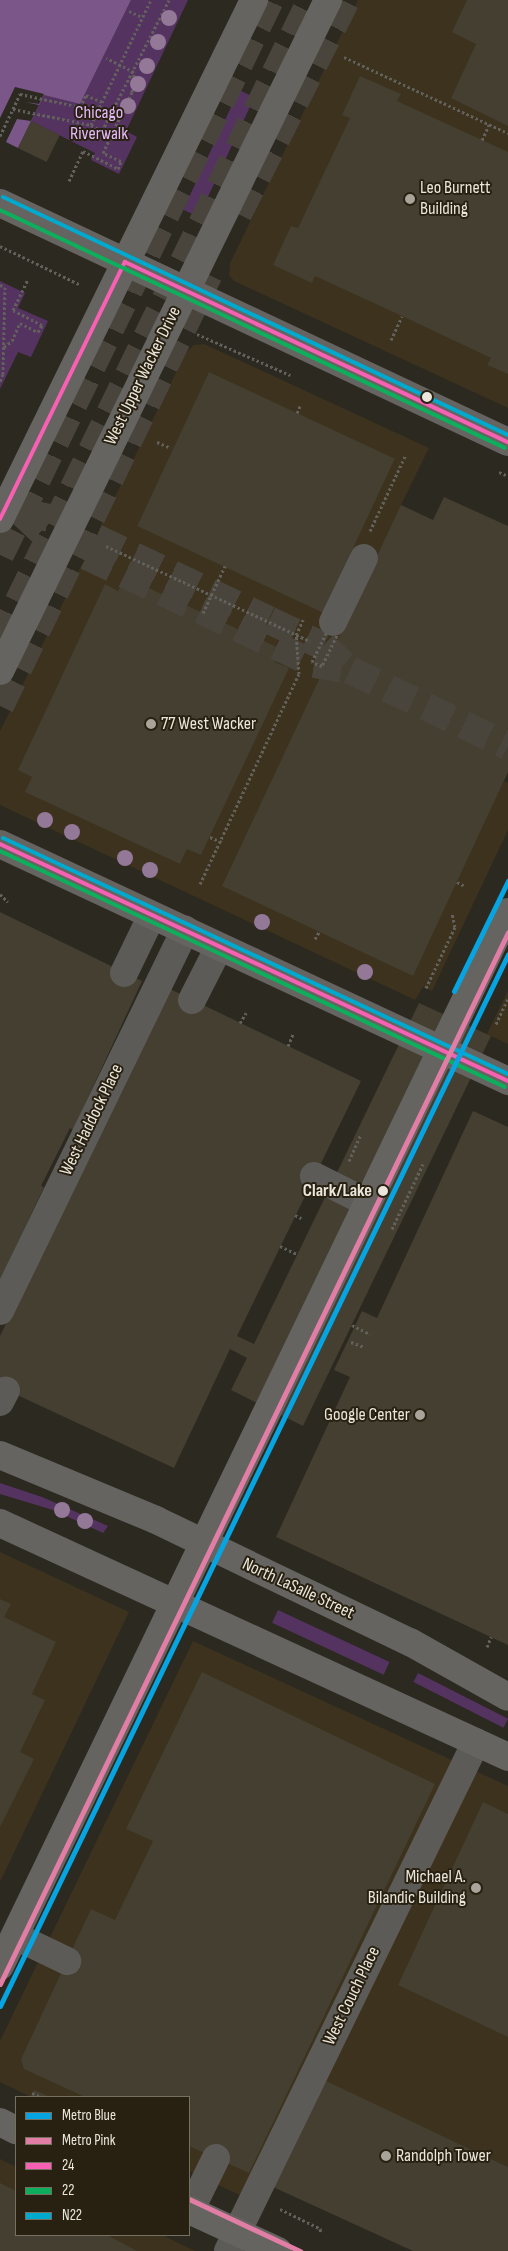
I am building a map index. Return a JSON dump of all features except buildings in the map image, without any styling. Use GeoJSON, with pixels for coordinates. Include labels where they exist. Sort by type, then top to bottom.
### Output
{"type":"FeatureCollection","features":[{"type":"Feature","properties":{"kind":"main road"},"geometry":{"type":"LineString","coordinates":[[0,519],[254,0]]}},
{"type":"Feature","properties":{"kind":"main road","name":"West Upper Wacker Drive"},"geometry":{"type":"LineString","coordinates":[[0,671],[328,0]]}},
{"type":"Feature","properties":{"kind":"main road"},"geometry":{"type":"LineString","coordinates":[[0,203],[508,442]]}},
{"type":"Feature","properties":{"kind":"main road"},"geometry":{"type":"LineString","coordinates":[[0,844],[508,1081]]}},
{"type":"Feature","properties":{"kind":"main road"},"geometry":{"type":"LineString","coordinates":[[0,1966],[366,1202],[508,912]]}},
{"type":"Feature","properties":{"kind":"main road","name":"North LaSalle Street"},"geometry":{"type":"LineString","coordinates":[[0,1455],[156,1520],[410,1642],[508,1697]]}},
{"type":"Feature","properties":{"kind":"main road"},"geometry":{"type":"LineString","coordinates":[[0,1523],[173,1605],[508,1757]]}},
{"type":"Feature","properties":{"kind":"main road"},"geometry":{"type":"LineString","coordinates":[[0,2122],[15,2130]]}},
{"type":"Feature","properties":{"kind":"main road"},"geometry":{"type":"LineString","coordinates":[[190,2210],[233,2242],[278,2251]]}},
{"type":"Feature","properties":{"kind":"lane"},"geometry":{"type":"LineString","coordinates":[[333,622],[365,548]]}},
{"type":"Feature","properties":{"kind":"lane"},"geometry":{"type":"LineString","coordinates":[[124,973],[152,915]]}},
{"type":"Feature","properties":{"kind":"lane","name":"West Haddock Place"},"geometry":{"type":"LineString","coordinates":[[0,1311],[30,1232],[185,930]]}},
{"type":"Feature","properties":{"kind":"lane"},"geometry":{"type":"LineString","coordinates":[[192,1000],[219,947]]}},
{"type":"Feature","properties":{"kind":"lane"},"geometry":{"type":"LineString","coordinates":[[314,1176],[366,1202]]}},
{"type":"Feature","properties":{"kind":"lane","name":"West Couch Place"},"geometry":{"type":"LineString","coordinates":[[233,2242],[476,1742]]}},
{"type":"Feature","properties":{"kind":"lane"},"geometry":{"type":"LineString","coordinates":[[15,1936],[67,1961]]}},
{"type":"Feature","properties":{"kind":"lane"},"geometry":{"type":"LineString","coordinates":[[190,2210],[216,2158]]}},
{"type":"Feature","properties":{"kind":"path"},"geometry":{"type":"LineString","coordinates":[[91,125],[150,0]]}},
{"type":"Feature","properties":{"kind":"path"},"geometry":{"type":"LineString","coordinates":[[13,109],[91,125],[102,131],[123,87],[134,72],[169,0]]}},
{"type":"Feature","properties":{"kind":"path"},"geometry":{"type":"LineString","coordinates":[[129,11],[142,18]]}},
{"type":"Feature","properties":{"kind":"path"},"geometry":{"type":"LineString","coordinates":[[344,57],[508,133]]}},
{"type":"Feature","properties":{"kind":"path"},"geometry":{"type":"LineString","coordinates":[[106,58],[134,72]]}},
{"type":"Feature","properties":{"kind":"path"},"geometry":{"type":"LineString","coordinates":[[69,181],[83,151],[118,169],[122,161],[103,153],[132,92],[134,72]]}},
{"type":"Feature","properties":{"kind":"path"},"geometry":{"type":"LineString","coordinates":[[0,136],[20,94],[80,107],[86,95],[102,102]]}},
{"type":"Feature","properties":{"kind":"path"},"geometry":{"type":"LineString","coordinates":[[482,140],[489,124]]}},
{"type":"Feature","properties":{"kind":"path"},"geometry":{"type":"LineString","coordinates":[[0,246],[81,285]]}},
{"type":"Feature","properties":{"kind":"path"},"geometry":{"type":"LineString","coordinates":[[4,347],[12,341],[20,323],[38,332],[42,325],[13,310],[28,279]]}},
{"type":"Feature","properties":{"kind":"path"},"geometry":{"type":"LineString","coordinates":[[0,285],[5,287],[4,347],[0,381]]}},
{"type":"Feature","properties":{"kind":"path"},"geometry":{"type":"LineString","coordinates":[[391,340],[402,316]]}},
{"type":"Feature","properties":{"kind":"path"},"geometry":{"type":"LineString","coordinates":[[169,323],[297,379]]}},
{"type":"Feature","properties":{"kind":"path"},"geometry":{"type":"LineString","coordinates":[[297,413],[300,406]]}},
{"type":"Feature","properties":{"kind":"path"},"geometry":{"type":"LineString","coordinates":[[157,442],[171,448]]}},
{"type":"Feature","properties":{"kind":"path"},"geometry":{"type":"LineString","coordinates":[[365,548],[406,454]]}},
{"type":"Feature","properties":{"kind":"path"},"geometry":{"type":"LineString","coordinates":[[491,468],[508,476]]}},
{"type":"Feature","properties":{"kind":"path"},"geometry":{"type":"LineString","coordinates":[[106,546],[312,642]]}},
{"type":"Feature","properties":{"kind":"path"},"geometry":{"type":"LineString","coordinates":[[203,613],[225,566]]}},
{"type":"Feature","properties":{"kind":"path"},"geometry":{"type":"LineString","coordinates":[[200,884],[222,842],[299,674],[296,635],[304,618]]}},
{"type":"Feature","properties":{"kind":"path"},"geometry":{"type":"LineString","coordinates":[[320,646],[312,662],[322,666],[329,650]]}},
{"type":"Feature","properties":{"kind":"path"},"geometry":{"type":"LineString","coordinates":[[210,837],[222,842]]}},
{"type":"Feature","properties":{"kind":"path"},"geometry":{"type":"LineString","coordinates":[[457,882],[465,886]]}},
{"type":"Feature","properties":{"kind":"path"},"geometry":{"type":"LineString","coordinates":[[0,894],[8,902]]}},
{"type":"Feature","properties":{"kind":"path"},"geometry":{"type":"LineString","coordinates":[[426,988],[455,927],[452,913]]}},
{"type":"Feature","properties":{"kind":"path"},"geometry":{"type":"LineString","coordinates":[[315,938],[318,932]]}},
{"type":"Feature","properties":{"kind":"path"},"geometry":{"type":"LineString","coordinates":[[496,1024],[508,998]]}},
{"type":"Feature","properties":{"kind":"path"},"geometry":{"type":"LineString","coordinates":[[240,1024],[246,1013]]}},
{"type":"Feature","properties":{"kind":"path"},"geometry":{"type":"LineString","coordinates":[[288,1046],[293,1034]]}},
{"type":"Feature","properties":{"kind":"path"},"geometry":{"type":"LineString","coordinates":[[346,1167],[361,1134]]}},
{"type":"Feature","properties":{"kind":"path"},"geometry":{"type":"LineString","coordinates":[[392,1229],[423,1164]]}},
{"type":"Feature","properties":{"kind":"path"},"geometry":{"type":"LineString","coordinates":[[295,1215],[301,1218]]}},
{"type":"Feature","properties":{"kind":"path"},"geometry":{"type":"LineString","coordinates":[[280,1246],[297,1254]]}},
{"type":"Feature","properties":{"kind":"path"},"geometry":{"type":"LineString","coordinates":[[352,1325],[370,1334]]}},
{"type":"Feature","properties":{"kind":"path"},"geometry":{"type":"LineString","coordinates":[[351,1342],[364,1348]]}},
{"type":"Feature","properties":{"kind":"path"},"geometry":{"type":"LineString","coordinates":[[487,1647],[491,1637]]}},
{"type":"Feature","properties":{"kind":"path"},"geometry":{"type":"LineString","coordinates":[[32,2093],[39,2096]]}},
{"type":"Feature","properties":{"kind":"path"},"geometry":{"type":"LineString","coordinates":[[280,2210],[321,2229],[319,2233]]}},
{"type":"Feature","properties":{"kind":"shaded area"},"geometry":{"type":"Polygon","coordinates":[[[0,0],[131,0],[80,104],[44,95],[0,185],[0,0]]]}},
{"type":"Feature","properties":{"kind":"shaded area"},"geometry":{"type":"Polygon","coordinates":[[[358,0],[508,0],[508,408],[234,281],[229,275],[230,263],[358,0]]]}},
{"type":"Feature","properties":{"kind":"shaded area"},"geometry":{"type":"Polygon","coordinates":[[[204,344],[429,448],[401,505],[508,772],[504,781],[508,783],[508,830],[432,991],[423,987],[415,1000],[0,805],[0,731],[186,352],[194,345],[204,344]]]}},
{"type":"Feature","properties":{"kind":"shaded area"},"geometry":{"type":"Polygon","coordinates":[[[508,990],[508,1044],[487,1034],[508,990]]]}},
{"type":"Feature","properties":{"kind":"shaded area"},"geometry":{"type":"Polygon","coordinates":[[[0,1552],[129,1612],[0,1882],[0,1552]]]}},
{"type":"Feature","properties":{"kind":"shaded area"},"geometry":{"type":"Polygon","coordinates":[[[193,1641],[508,1786],[508,2167],[314,2076],[252,2201],[190,2171],[190,2096],[29,2096],[0,2082],[0,2041],[193,1641]]]}},
{"type":"Feature","properties":{"kind":"shaded area"},"geometry":{"type":"Polygon","coordinates":[[[0,2159],[15,2166],[15,2236],[164,2236],[195,2251],[0,2251],[0,2159]]]}},
{"type":"Feature","properties":{"kind":"green space","name":"Chicago Riverwalk"},"geometry":{"type":"Polygon","coordinates":[[[131,0],[188,0],[126,131],[137,137],[119,174],[91,160],[95,153],[31,121],[0,185],[0,119],[15,87],[80,104],[131,0]]]}},
{"type":"Feature","properties":{"kind":"green space"},"geometry":{"type":"Polygon","coordinates":[[[239,90],[254,97],[199,217],[183,210],[239,90]]]}},
{"type":"Feature","properties":{"kind":"green space"},"geometry":{"type":"Polygon","coordinates":[[[0,281],[25,293],[18,308],[48,321],[31,357],[18,352],[0,389],[0,281]]]}},
{"type":"Feature","properties":{"kind":"green space"},"geometry":{"type":"Polygon","coordinates":[[[0,1483],[42,1497],[108,1526],[103,1533],[53,1510],[0,1494],[0,1483]]]}},
{"type":"Feature","properties":{"kind":"green space"},"geometry":{"type":"Polygon","coordinates":[[[278,1610],[389,1662],[384,1675],[272,1623],[278,1610]]]}},
{"type":"Feature","properties":{"kind":"green space"},"geometry":{"type":"Polygon","coordinates":[[[418,1673],[508,1719],[503,1728],[413,1682],[418,1673]]]}},
{"type":"Feature","properties":{"kind":"pier"},"geometry":{"type":"Polygon","coordinates":[[[15,87],[44,94],[39,104],[25,102],[39,105],[31,121],[17,119],[6,142],[20,149],[0,187],[0,118],[15,87]]]}},
{"type":"Feature","properties":{"kind":"tunnel"},"geometry":{"type":"LineString","coordinates":[[0,555],[270,0]]}},
{"type":"Feature","properties":{"kind":"tunnel"},"geometry":{"type":"LineString","coordinates":[[0,640],[311,0]]}},
{"type":"Feature","properties":{"kind":"tunnel"},"geometry":{"type":"LineString","coordinates":[[238,214],[346,0]]}},
{"type":"Feature","properties":{"kind":"tunnel"},"geometry":{"type":"LineString","coordinates":[[0,706],[208,275]]}},
{"type":"Feature","properties":{"kind":"tunnel"},"geometry":{"type":"LineString","coordinates":[[21,512],[58,520],[269,620],[323,646],[350,670],[508,746]]}},
{"type":"Feature","properties":{"kind":"tunnel"},"geometry":{"type":"LineString","coordinates":[[21,512],[49,538],[314,664],[350,670]]}},
{"type":"Feature","properties":{"kind":"metro line","name":"Blue"},"geometry":{"type":"LineString","coordinates":[[454,991],[508,881]]}},
{"type":"Feature","properties":{"kind":"metro line","name":"Pink"},"geometry":{"type":"LineString","coordinates":[[0,1984],[508,932]]}},
{"type":"Feature","properties":{"kind":"metro line","name":"Blue"},"geometry":{"type":"LineString","coordinates":[[0,2006],[508,954]]}},
{"type":"Feature","properties":{"kind":"metro line","name":"Pink"},"geometry":{"type":"LineString","coordinates":[[190,2199],[300,2251]]}},
{"type":"Feature","properties":{"kind":"transit line","name":"N22"},"geometry":{"type":"LineString","coordinates":[[3,197],[508,435]]}},
{"type":"Feature","properties":{"kind":"transit line","name":"22"},"geometry":{"type":"LineString","coordinates":[[0,210],[505,448]]}},
{"type":"Feature","properties":{"kind":"transit line","name":"24"},"geometry":{"type":"LineString","coordinates":[[125,262],[508,442]]}},
{"type":"Feature","properties":{"kind":"transit line","name":"24"},"geometry":{"type":"LineString","coordinates":[[0,519],[125,262]]}},
{"type":"Feature","properties":{"kind":"transit line","name":"N22"},"geometry":{"type":"LineString","coordinates":[[3,838],[508,1074]]}},
{"type":"Feature","properties":{"kind":"transit line","name":"24"},"geometry":{"type":"LineString","coordinates":[[0,844],[508,1081]]}},
{"type":"Feature","properties":{"kind":"transit line","name":"22"},"geometry":{"type":"LineString","coordinates":[[0,851],[505,1087]]}},
{"type":"Feature","properties":{"kind":"place","name":"Leo Burnett Building"},"geometry":{"type":"Point","coordinates":[410,199]}},
{"type":"Feature","properties":{"kind":"place","name":"77 West Wacker"},"geometry":{"type":"Point","coordinates":[151,724]}},
{"type":"Feature","properties":{"kind":"place","name":"Clark/Lake"},"geometry":{"type":"Point","coordinates":[383,1191]}},
{"type":"Feature","properties":{"kind":"place","name":"Google Center"},"geometry":{"type":"Point","coordinates":[420,1415]}},
{"type":"Feature","properties":{"kind":"place","name":"Michael A. Bilandic Building"},"geometry":{"type":"Point","coordinates":[476,1888]}},
{"type":"Feature","properties":{"kind":"place","name":"Randolph Tower"},"geometry":{"type":"Point","coordinates":[386,2156]}}]}
